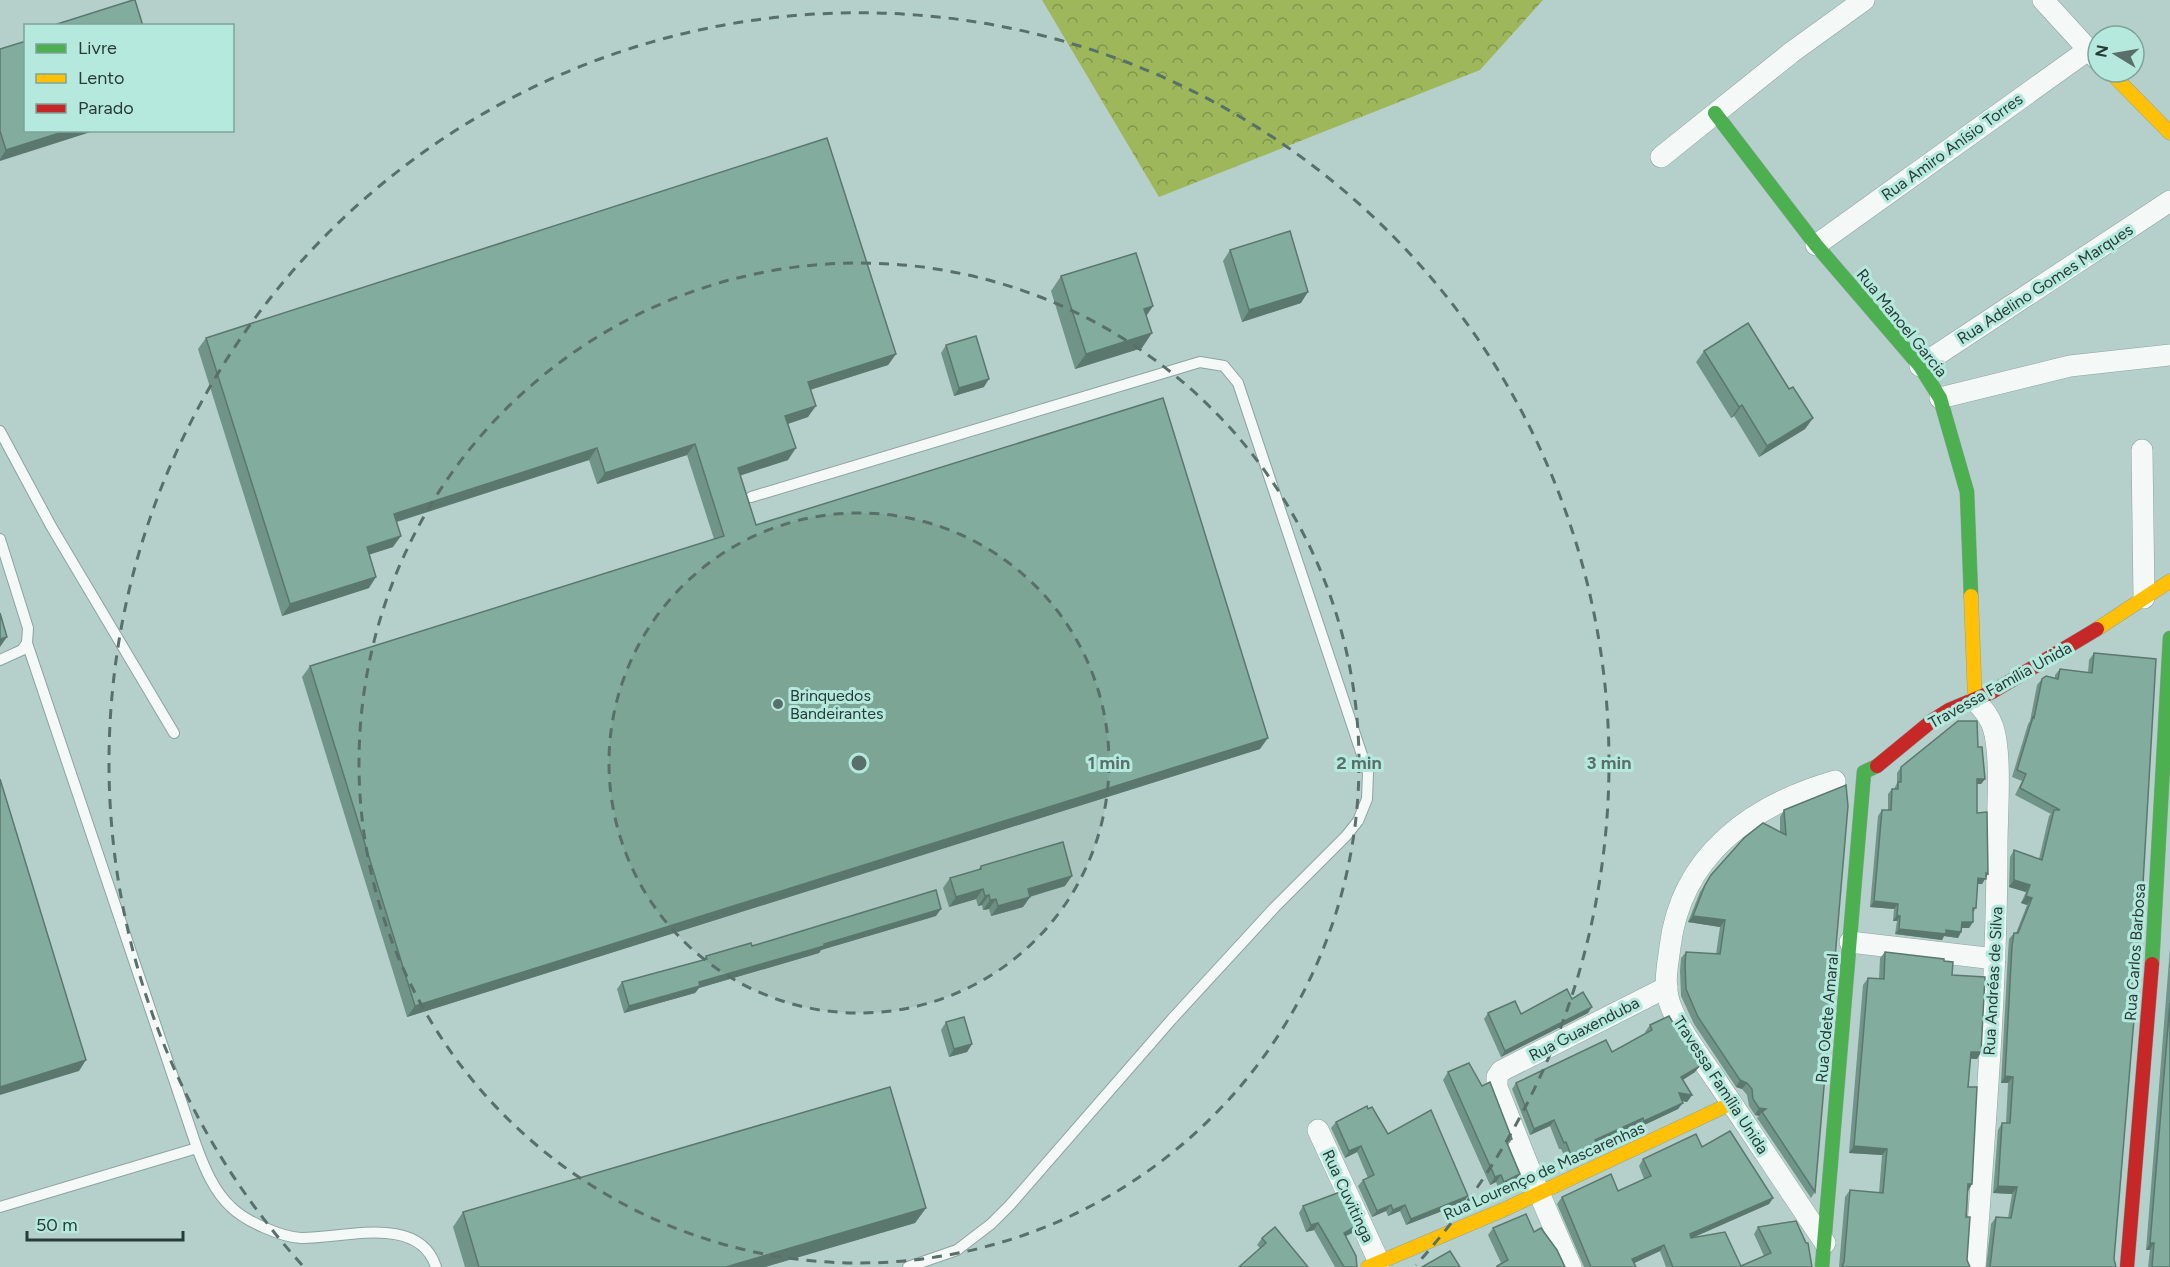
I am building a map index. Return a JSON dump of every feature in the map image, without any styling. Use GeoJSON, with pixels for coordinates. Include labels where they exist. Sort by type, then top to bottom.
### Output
{"type":"FeatureCollection","features":[{"type":"Feature","properties":{"kind":"street"},"geometry":{"type":"LineString","coordinates":[[1661,157],[1792,52],[1864,0]]}},
{"type":"Feature","properties":{"kind":"street"},"geometry":{"type":"LineString","coordinates":[[2043,0],[2086,47]]}},
{"type":"Feature","properties":{"kind":"street","name":"Rua Amiro Anísio Torres"},"geometry":{"type":"LineString","coordinates":[[1816,244],[2086,60]]}},
{"type":"Feature","properties":{"kind":"street"},"geometry":{"type":"LineString","coordinates":[[2122,84],[2170,133]]}},
{"type":"Feature","properties":{"kind":"street","name":"Rua Manoel Garcia"},"geometry":{"type":"LineString","coordinates":[[1715,113],[1816,244],[1920,366],[1940,398],[1958,456],[1966,492],[1975,701]]}},
{"type":"Feature","properties":{"kind":"street","name":"Rua Adelino Gomes Marques"},"geometry":{"type":"LineString","coordinates":[[1920,366],[2170,201]]}},
{"type":"Feature","properties":{"kind":"street"},"geometry":{"type":"LineString","coordinates":[[1940,398],[2070,366],[2170,355]]}},
{"type":"Feature","properties":{"kind":"street"},"geometry":{"type":"LineString","coordinates":[[2142,450],[2144,598]]}},
{"type":"Feature","properties":{"kind":"street","name":"Travessa Família Unida"},"geometry":{"type":"LineString","coordinates":[[1864,772],[1898,751],[1933,720],[1949,710],[1975,701],[2079,641],[2170,581]]}},
{"type":"Feature","properties":{"kind":"street","name":"Rua Carlos Barbosa"},"geometry":{"type":"LineString","coordinates":[[2127,1267],[2161,962],[2170,638]]}},
{"type":"Feature","properties":{"kind":"street","name":"Rua Andréas de Silva"},"geometry":{"type":"LineString","coordinates":[[1975,701],[1987,715],[1993,727],[1996,743],[1997,888],[1995,959],[1975,1267]]}},
{"type":"Feature","properties":{"kind":"street","name":"Rua Odete Amaral"},"geometry":{"type":"LineString","coordinates":[[1822,1267],[1864,772]]}},
{"type":"Feature","properties":{"kind":"street","name":"Travessa Família Unida"},"geometry":{"type":"LineString","coordinates":[[1824,1243],[1694,1047],[1672,1010],[1667,987],[1671,939],[1679,906],[1688,886],[1704,862],[1730,833],[1762,811],[1811,788],[1835,780]]}},
{"type":"Feature","properties":{"kind":"street"},"geometry":{"type":"LineString","coordinates":[[1850,942],[1995,959]]}},
{"type":"Feature","properties":{"kind":"street","name":"Rua Guaxenduba"},"geometry":{"type":"LineString","coordinates":[[1539,1194],[1497,1088],[1497,1077],[1501,1071],[1667,987]]}},
{"type":"Feature","properties":{"kind":"street","name":"Rua Lourenço de Mascarenhas"},"geometry":{"type":"LineString","coordinates":[[1373,1264],[1539,1194],[1732,1103]]}},
{"type":"Feature","properties":{"kind":"street","name":"Rua Cuvitinga"},"geometry":{"type":"LineString","coordinates":[[1318,1130],[1373,1264]]}},
{"type":"Feature","properties":{"kind":"street"},"geometry":{"type":"LineString","coordinates":[[1539,1194],[1571,1267]]}},
{"type":"Feature","properties":{"kind":"lane"},"geometry":{"type":"LineString","coordinates":[[751,498],[1200,362],[1224,366],[1238,383],[1368,773],[1367,799],[1358,821],[1346,836],[1275,907],[1172,1019],[1010,1205],[991,1224],[957,1250],[908,1267]]}},
{"type":"Feature","properties":{"kind":"lane"},"geometry":{"type":"LineString","coordinates":[[0,430],[51,526],[174,733]]}},
{"type":"Feature","properties":{"kind":"lane"},"geometry":{"type":"LineString","coordinates":[[0,539],[28,628],[27,643],[209,1178],[231,1208],[264,1228],[299,1238],[384,1232],[408,1236],[424,1246],[436,1267]]}},
{"type":"Feature","properties":{"kind":"lane"},"geometry":{"type":"LineString","coordinates":[[0,660],[22,650],[27,643]]}},
{"type":"Feature","properties":{"kind":"lane"},"geometry":{"type":"LineString","coordinates":[[0,1207],[197,1148]]}},
{"type":"Feature","properties":{"kind":"green space"},"geometry":{"type":"Polygon","coordinates":[[[1042,0],[1543,0],[1480,70],[1159,197],[1042,0]]]}},
{"type":"Feature","properties":{"kind":"building"},"geometry":{"type":"Polygon","coordinates":[[[135,0],[142,24],[57,24],[135,0]]]}},
{"type":"Feature","properties":{"kind":"building"},"geometry":{"type":"Polygon","coordinates":[[[24,42],[24,132],[63,132],[6,150],[0,131],[0,49],[24,42]]]}},
{"type":"Feature","properties":{"kind":"building","name":"Brinquedos Bandeirantes"},"geometry":{"type":"Polygon","coordinates":[[[827,138],[896,354],[808,382],[816,406],[785,416],[796,448],[738,468],[756,525],[1163,398],[1268,738],[415,1006],[310,666],[724,536],[695,444],[605,473],[597,448],[394,514],[401,536],[367,547],[376,577],[290,604],[206,338],[827,138]]]}},
{"type":"Feature","properties":{"kind":"building"},"geometry":{"type":"Polygon","coordinates":[[[1290,231],[1308,292],[1249,310],[1230,250],[1290,231]]]}},
{"type":"Feature","properties":{"kind":"building"},"geometry":{"type":"Polygon","coordinates":[[[1136,253],[1153,306],[1144,309],[1152,333],[1086,354],[1061,276],[1136,253]]]}},
{"type":"Feature","properties":{"kind":"building"},"geometry":{"type":"Polygon","coordinates":[[[1748,323],[1789,389],[1793,387],[1813,418],[1767,446],[1742,405],[1739,407],[1704,351],[1748,323]]]}},
{"type":"Feature","properties":{"kind":"building"},"geometry":{"type":"Polygon","coordinates":[[[976,336],[989,379],[959,388],[946,345],[976,336]]]}},
{"type":"Feature","properties":{"kind":"building"},"geometry":{"type":"Polygon","coordinates":[[[0,613],[7,637],[0,639],[0,613]]]}},
{"type":"Feature","properties":{"kind":"building"},"geometry":{"type":"Polygon","coordinates":[[[2094,653],[2156,659],[2139,955],[2137,954],[2130,994],[2136,995],[2114,1259],[2116,1267],[1990,1267],[1996,1217],[2011,1218],[2017,1187],[1998,1186],[2002,1123],[2010,1123],[2013,1077],[2005,1076],[2012,946],[2014,933],[2018,933],[2032,898],[2026,896],[2030,885],[2014,880],[2014,850],[2042,860],[2054,810],[2060,810],[2020,788],[2026,774],[2017,770],[2034,718],[2042,679],[2046,676],[2058,679],[2060,669],[2092,673],[2094,653]]]}},
{"type":"Feature","properties":{"kind":"building"},"geometry":{"type":"Polygon","coordinates":[[[1958,721],[1977,721],[1978,747],[1982,747],[1985,779],[1977,779],[1977,813],[1987,812],[1988,874],[1986,873],[1986,879],[1978,878],[1973,922],[1962,922],[1961,932],[1946,930],[1946,934],[1899,929],[1898,904],[1874,901],[1882,810],[1891,810],[1892,789],[1898,789],[1898,782],[1901,782],[1901,767],[1958,721]]]}},
{"type":"Feature","properties":{"kind":"building"},"geometry":{"type":"Polygon","coordinates":[[[0,779],[86,1060],[0,1087],[0,779]]]}},
{"type":"Feature","properties":{"kind":"building"},"geometry":{"type":"Polygon","coordinates":[[[1846,785],[1848,806],[1815,1192],[1762,1112],[1766,1109],[1759,1108],[1753,1099],[1752,1089],[1740,1080],[1698,1017],[1686,989],[1685,964],[1686,952],[1720,954],[1725,920],[1693,916],[1711,875],[1744,838],[1763,823],[1786,835],[1784,810],[1846,785]]]}},
{"type":"Feature","properties":{"kind":"building"},"geometry":{"type":"Polygon","coordinates":[[[1063,842],[1072,876],[1028,889],[1030,897],[998,906],[996,899],[990,900],[989,895],[985,896],[983,889],[956,897],[950,878],[981,869],[981,866],[1063,842]]]}},
{"type":"Feature","properties":{"kind":"building"},"geometry":{"type":"Polygon","coordinates":[[[936,890],[941,909],[699,982],[700,986],[629,1006],[622,982],[707,959],[706,956],[751,943],[752,946],[936,890]]]}},
{"type":"Feature","properties":{"kind":"building"},"geometry":{"type":"Polygon","coordinates":[[[1885,952],[1944,959],[1944,961],[1953,962],[1952,975],[1985,977],[1981,1052],[1971,1052],[1968,1087],[1977,1087],[1972,1184],[1968,1184],[1966,1217],[1970,1217],[1967,1260],[1970,1267],[1842,1267],[1850,1190],[1883,1193],[1887,1149],[1854,1146],[1868,978],[1884,979],[1885,952]]]}},
{"type":"Feature","properties":{"kind":"building"},"geometry":{"type":"Polygon","coordinates":[[[1567,989],[1572,999],[1583,992],[1592,1007],[1505,1051],[1488,1013],[1515,1001],[1521,1014],[1567,989]]]}},
{"type":"Feature","properties":{"kind":"building"},"geometry":{"type":"Polygon","coordinates":[[[2170,1003],[2170,1267],[2152,1267],[2154,1243],[2150,1243],[2170,1003]]]}},
{"type":"Feature","properties":{"kind":"building"},"geometry":{"type":"Polygon","coordinates":[[[1669,1016],[1700,1066],[1681,1077],[1692,1095],[1679,1093],[1683,1103],[1595,1140],[1596,1143],[1571,1155],[1554,1120],[1534,1129],[1516,1083],[1606,1040],[1612,1052],[1652,1030],[1650,1025],[1669,1016]]]}},
{"type":"Feature","properties":{"kind":"building"},"geometry":{"type":"Polygon","coordinates":[[[964,1017],[972,1044],[954,1049],[946,1022],[964,1017]]]}},
{"type":"Feature","properties":{"kind":"building"},"geometry":{"type":"Polygon","coordinates":[[[1469,1063],[1482,1086],[1490,1082],[1512,1139],[1506,1141],[1520,1174],[1504,1182],[1501,1175],[1495,1177],[1448,1072],[1469,1063]]]}},
{"type":"Feature","properties":{"kind":"building"},"geometry":{"type":"Polygon","coordinates":[[[890,1087],[926,1208],[726,1267],[479,1267],[463,1212],[890,1087]]]}},
{"type":"Feature","properties":{"kind":"building"},"geometry":{"type":"Polygon","coordinates":[[[1367,1106],[1368,1109],[1372,1107],[1388,1134],[1431,1110],[1468,1196],[1411,1219],[1405,1205],[1393,1210],[1391,1205],[1377,1211],[1363,1180],[1374,1175],[1361,1146],[1349,1151],[1336,1122],[1367,1106]]]}},
{"type":"Feature","properties":{"kind":"building"},"geometry":{"type":"Polygon","coordinates":[[[1730,1131],[1773,1198],[1690,1234],[1691,1238],[1725,1232],[1741,1266],[1771,1253],[1758,1227],[1796,1221],[1808,1243],[1812,1267],[1673,1267],[1664,1245],[1632,1259],[1636,1267],[1591,1267],[1562,1197],[1611,1174],[1618,1191],[1651,1176],[1643,1159],[1696,1134],[1702,1147],[1730,1131]]]}},
{"type":"Feature","properties":{"kind":"building"},"geometry":{"type":"Polygon","coordinates":[[[1340,1192],[1356,1226],[1344,1233],[1356,1256],[1357,1267],[1344,1267],[1318,1223],[1311,1225],[1303,1206],[1340,1192]]]}},
{"type":"Feature","properties":{"kind":"building"},"geometry":{"type":"Polygon","coordinates":[[[1526,1214],[1534,1232],[1541,1228],[1557,1250],[1565,1267],[1497,1267],[1508,1260],[1493,1228],[1526,1214]]]}},
{"type":"Feature","properties":{"kind":"building"},"geometry":{"type":"Polygon","coordinates":[[[1275,1227],[1308,1267],[1239,1267],[1266,1243],[1262,1238],[1275,1227]]]}},
{"type":"Feature","properties":{"kind":"building"},"geometry":{"type":"Polygon","coordinates":[[[1450,1251],[1460,1267],[1422,1267],[1450,1251]]]}},
{"type":"Feature","properties":{"kind":"traffic: fast"},"geometry":{"type":"LineString","coordinates":[[1715,113],[1816,245],[1920,366],[1940,398],[1967,492],[1971,596]]}},
{"type":"Feature","properties":{"kind":"traffic: fast"},"geometry":{"type":"LineString","coordinates":[[2152,964],[2170,638]]}},
{"type":"Feature","properties":{"kind":"traffic: fast"},"geometry":{"type":"LineString","coordinates":[[1822,1267],[1864,772],[1877,766]]}},
{"type":"Feature","properties":{"kind":"traffic: slow"},"geometry":{"type":"LineString","coordinates":[[2122,84],[2170,133]]}},
{"type":"Feature","properties":{"kind":"traffic: slow"},"geometry":{"type":"LineString","coordinates":[[2097,629],[2170,581]]}},
{"type":"Feature","properties":{"kind":"traffic: slow"},"geometry":{"type":"LineString","coordinates":[[1971,596],[1975,701]]}},
{"type":"Feature","properties":{"kind":"traffic: slow"},"geometry":{"type":"LineString","coordinates":[[1368,1267],[1503,1210],[1732,1103]]}},
{"type":"Feature","properties":{"kind":"traffic: jam"},"geometry":{"type":"LineString","coordinates":[[1877,766],[1933,720],[1949,710],[1992,692],[2097,629]]}},
{"type":"Feature","properties":{"kind":"traffic: jam"},"geometry":{"type":"LineString","coordinates":[[2127,1267],[2152,964]]}},
{"type":"Feature","properties":{"kind":"place","name":"Brinquedos Bandeirantes"},"geometry":{"type":"Point","coordinates":[778,704]}}]}
